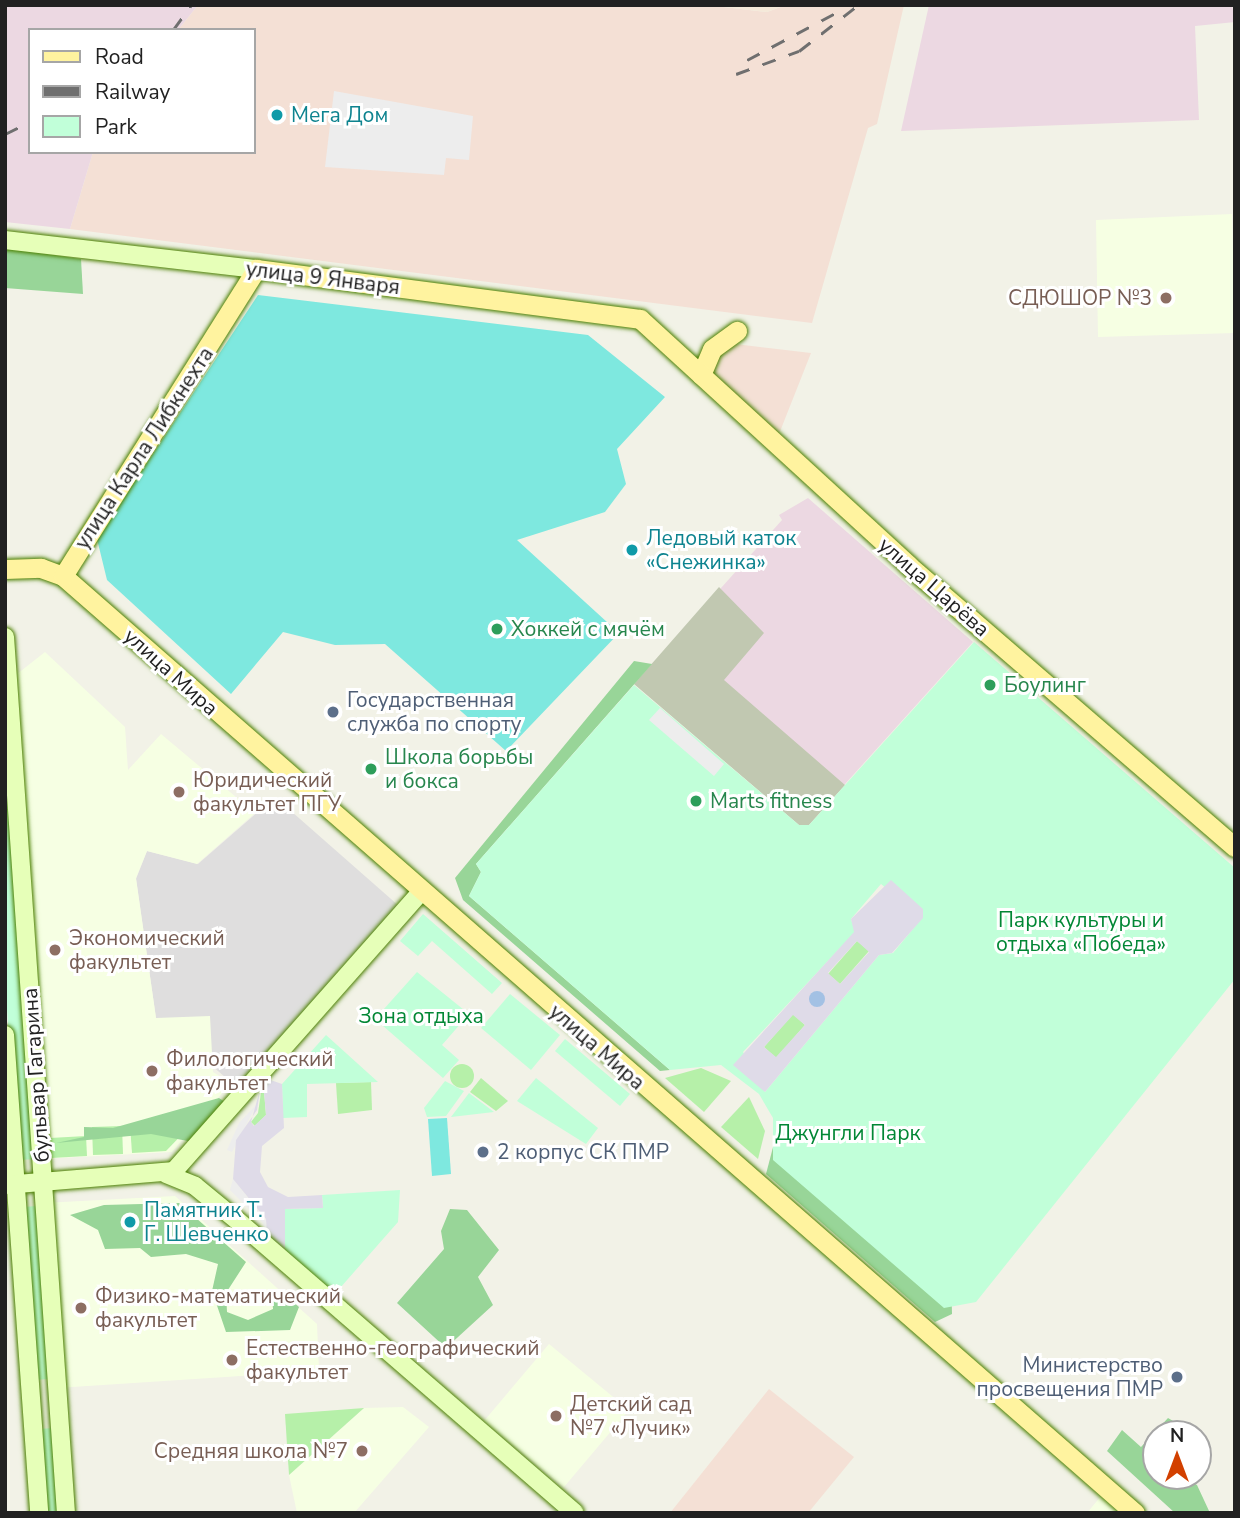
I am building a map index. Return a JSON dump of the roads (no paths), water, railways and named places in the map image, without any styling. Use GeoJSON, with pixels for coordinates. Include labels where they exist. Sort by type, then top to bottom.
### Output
{"type":"FeatureCollection","features":[{"type":"Feature","properties":{"kind":"main road","name":"улица 9 Января"},"geometry":{"type":"LineString","coordinates":[[256,269],[640,319]]}},
{"type":"Feature","properties":{"kind":"main road","name":"улица Карла Либкнехта"},"geometry":{"type":"LineString","coordinates":[[63,576],[256,269]]}},
{"type":"Feature","properties":{"kind":"main road","name":"улица Царёва"},"geometry":{"type":"LineString","coordinates":[[640,319],[908,565],[1235,847]]}},
{"type":"Feature","properties":{"kind":"main road"},"geometry":{"type":"LineString","coordinates":[[701,376],[712,349],[737,331]]}},
{"type":"Feature","properties":{"kind":"main road"},"geometry":{"type":"LineString","coordinates":[[5,569],[41,568],[63,576]]}},
{"type":"Feature","properties":{"kind":"main road","name":"улица Мира"},"geometry":{"type":"LineString","coordinates":[[63,576],[420,893],[1135,1513]]}},
{"type":"Feature","properties":{"kind":"street","name":"улица 9 Января"},"geometry":{"type":"LineString","coordinates":[[5,240],[256,269]]}},
{"type":"Feature","properties":{"kind":"street","name":"бульвар Гагарина"},"geometry":{"type":"LineString","coordinates":[[5,637],[9,732],[66,1513]]}},
{"type":"Feature","properties":{"kind":"street"},"geometry":{"type":"LineString","coordinates":[[166,1174],[190,1157],[420,893]]}},
{"type":"Feature","properties":{"kind":"street","name":"бульвар Гагарина"},"geometry":{"type":"LineString","coordinates":[[5,1035],[10,1185],[38,1513]]}},
{"type":"Feature","properties":{"kind":"street"},"geometry":{"type":"LineString","coordinates":[[10,1185],[166,1174],[195,1186],[575,1513]]}},
{"type":"Feature","properties":{"kind":"railway"},"geometry":{"type":"LineString","coordinates":[[174,28],[191,5]]}},
{"type":"Feature","properties":{"kind":"railway"},"geometry":{"type":"LineString","coordinates":[[736,74],[799,51],[858,5]]}},
{"type":"Feature","properties":{"kind":"railway"},"geometry":{"type":"LineString","coordinates":[[747,60],[841,10]]}},
{"type":"Feature","properties":{"kind":"railway"},"geometry":{"type":"LineString","coordinates":[[5,134],[28,123]]}},
{"type":"Feature","properties":{"kind":"place","name":"Мега Дом"},"geometry":{"type":"Point","coordinates":[277,115]}},
{"type":"Feature","properties":{"kind":"place","name":"СДЮШОР №3"},"geometry":{"type":"Point","coordinates":[1166,298]}},
{"type":"Feature","properties":{"kind":"place","name":"Ледовый каток «Снежинка»"},"geometry":{"type":"Point","coordinates":[632,550]}},
{"type":"Feature","properties":{"kind":"place","name":"Хоккей с мячём"},"geometry":{"type":"Point","coordinates":[497,629]}},
{"type":"Feature","properties":{"kind":"place","name":"Боулинг"},"geometry":{"type":"Point","coordinates":[990,685]}},
{"type":"Feature","properties":{"kind":"place","name":"Государственная служба по спорту"},"geometry":{"type":"Point","coordinates":[333,712]}},
{"type":"Feature","properties":{"kind":"place","name":"Школа борьбы и бокса"},"geometry":{"type":"Point","coordinates":[371,769]}},
{"type":"Feature","properties":{"kind":"place","name":"Юридический факультет ПГУ"},"geometry":{"type":"Point","coordinates":[179,792]}},
{"type":"Feature","properties":{"kind":"place","name":"Marts fitness"},"geometry":{"type":"Point","coordinates":[696,801]}},
{"type":"Feature","properties":{"kind":"place","name":"Экономический факультет"},"geometry":{"type":"Point","coordinates":[55,950]}},
{"type":"Feature","properties":{"kind":"place","name":"Филологический факультет"},"geometry":{"type":"Point","coordinates":[152,1071]}},
{"type":"Feature","properties":{"kind":"place","name":"2 корпус СК ПМР"},"geometry":{"type":"Point","coordinates":[483,1152]}},
{"type":"Feature","properties":{"kind":"place","name":"Памятник Т. Г. Шевченко"},"geometry":{"type":"Point","coordinates":[130,1222]}},
{"type":"Feature","properties":{"kind":"place","name":"Физико-математический факультет"},"geometry":{"type":"Point","coordinates":[81,1308]}},
{"type":"Feature","properties":{"kind":"place","name":"Естественно-географический факультет"},"geometry":{"type":"Point","coordinates":[232,1360]}},
{"type":"Feature","properties":{"kind":"place","name":"Министерство просвещения ПМР"},"geometry":{"type":"Point","coordinates":[1177,1377]}},
{"type":"Feature","properties":{"kind":"place","name":"Детский сад №7 «Лучик»"},"geometry":{"type":"Point","coordinates":[556,1416]}},
{"type":"Feature","properties":{"kind":"place","name":"Средняя школа №7"},"geometry":{"type":"Point","coordinates":[362,1451]}},
{"type":"Feature","properties":{"kind":"park label","name":"Парк культуры и отдыха «Победа»"},"geometry":{"type":"Point","coordinates":[1081,932]}},
{"type":"Feature","properties":{"kind":"park label","name":"Зона отдыха"},"geometry":{"type":"Point","coordinates":[421,1016]}},
{"type":"Feature","properties":{"kind":"park label","name":"Джунгли Парк"},"geometry":{"type":"Point","coordinates":[848,1133]}}]}
